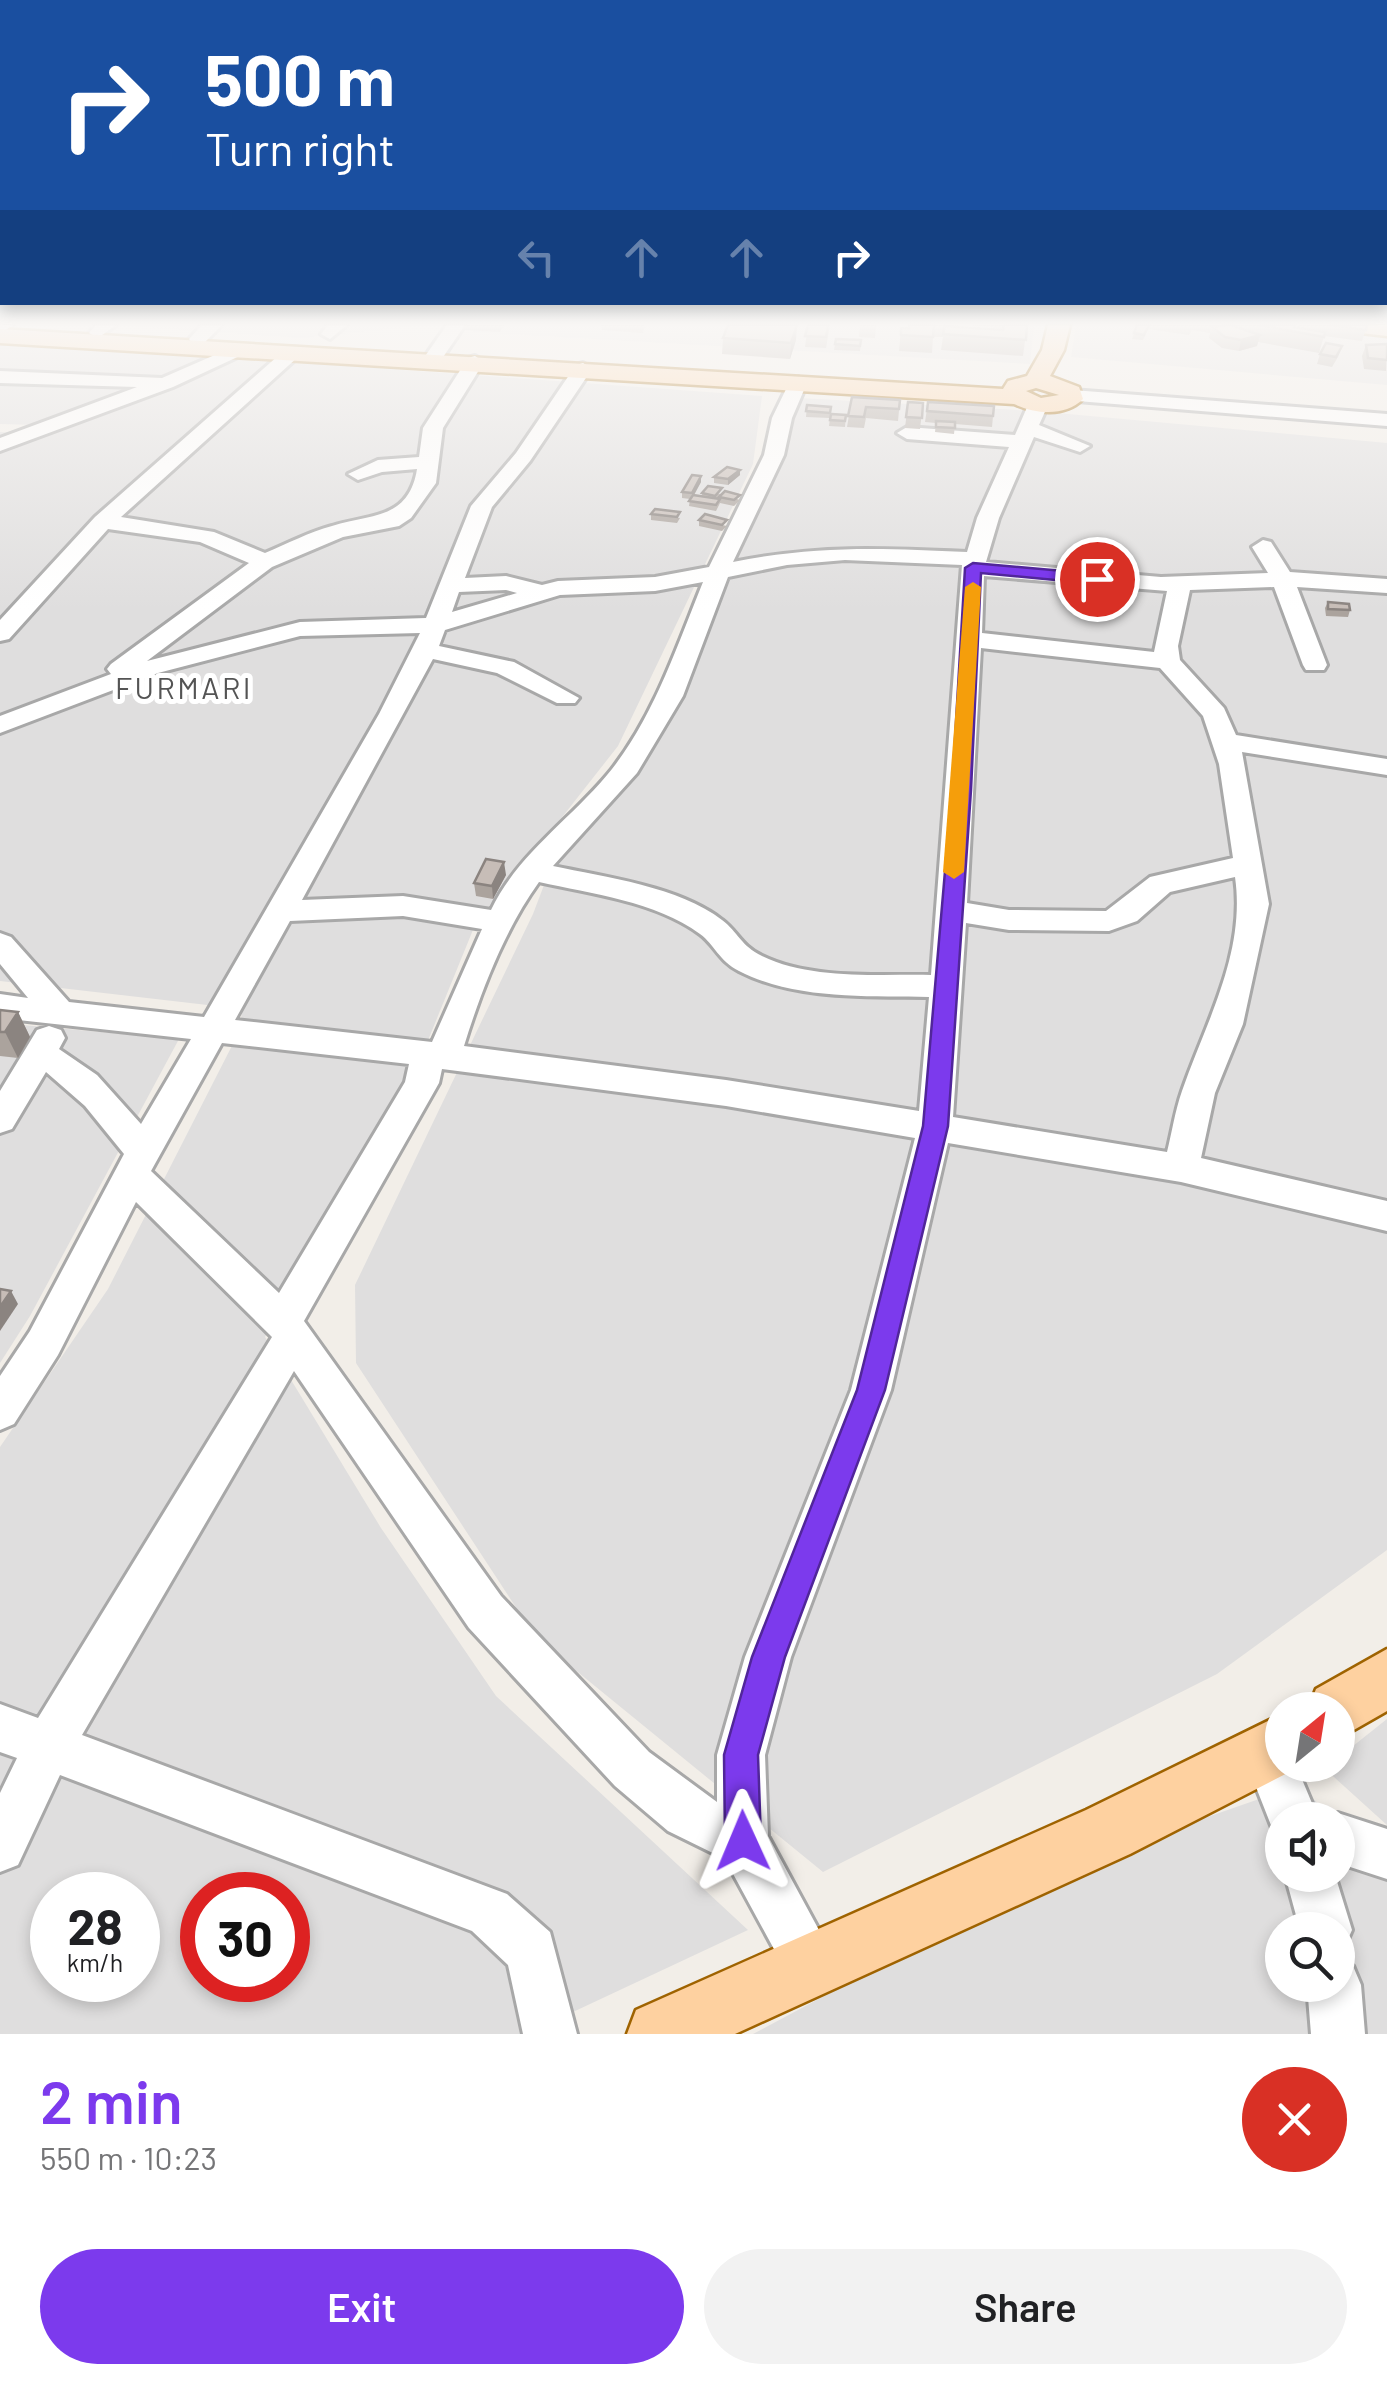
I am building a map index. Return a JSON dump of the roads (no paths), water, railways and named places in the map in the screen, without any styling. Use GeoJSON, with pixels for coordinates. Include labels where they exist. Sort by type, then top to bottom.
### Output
{"type":"FeatureCollection","features":[{"type":"Feature","properties":{"kind":"main road"},"geometry":{"type":"LineString","coordinates":[[1355,1698],[1387,1678]]}},
{"type":"Feature","properties":{"kind":"main road"},"geometry":{"type":"LineString","coordinates":[[660,2034],[1108,1832],[1265,1754]]}},
{"type":"Feature","properties":{"kind":"street"},"geometry":{"type":"LineString","coordinates":[[0,446],[68,420]]}},
{"type":"Feature","properties":{"kind":"street"},"geometry":{"type":"LineString","coordinates":[[0,634],[103,522],[217,420]]}},
{"type":"Feature","properties":{"kind":"street"},"geometry":{"type":"LineString","coordinates":[[88,692],[264,562],[337,531],[391,520],[404,513],[425,483],[433,428],[438,420]]}},
{"type":"Feature","properties":{"kind":"street"},"geometry":{"type":"LineString","coordinates":[[0,1411],[44,1343],[278,911],[357,779],[430,638],[482,506],[548,420]]}},
{"type":"Feature","properties":{"kind":"street"},"geometry":{"type":"LineString","coordinates":[[0,1847],[49,1746],[288,1330],[422,1083],[498,921],[532,871],[623,774],[670,696],[718,574],[774,455],[782,420]]}},
{"type":"Feature","properties":{"kind":"street"},"geometry":{"type":"LineString","coordinates":[[907,433],[961,420]]}},
{"type":"Feature","properties":{"kind":"street"},"geometry":{"type":"LineString","coordinates":[[814,1967],[743,1841],[741,1755],[768,1657],[871,1390],[936,1126],[975,563],[988,518],[1029,420]]}},
{"type":"Feature","properties":{"kind":"street"},"geometry":{"type":"LineString","coordinates":[[1054,420],[1080,446]]}},
{"type":"Feature","properties":{"kind":"street"},"geometry":{"type":"LineString","coordinates":[[0,426],[41,430]]}},
{"type":"Feature","properties":{"kind":"street"},"geometry":{"type":"LineString","coordinates":[[358,474],[378,466],[428,462]]}},
{"type":"Feature","properties":{"kind":"street"},"geometry":{"type":"LineString","coordinates":[[103,522],[225,540],[264,562]]}},
{"type":"Feature","properties":{"kind":"street"},"geometry":{"type":"LineString","coordinates":[[1263,546],[1283,579],[1315,665]]}},
{"type":"Feature","properties":{"kind":"street"},"geometry":{"type":"LineString","coordinates":[[430,638],[471,617],[539,592],[655,584],[787,558],[845,553],[975,563],[1129,583],[1283,579],[1387,586]]}},
{"type":"Feature","properties":{"kind":"street"},"geometry":{"type":"LineString","coordinates":[[1180,583],[1166,646],[1168,662],[1215,714],[1234,764],[1254,904],[1246,957],[1227,1024],[1198,1092],[1181,1168]]}},
{"type":"Feature","properties":{"kind":"street"},"geometry":{"type":"LineString","coordinates":[[450,586],[506,584],[539,592]]}},
{"type":"Feature","properties":{"kind":"street"},"geometry":{"type":"LineString","coordinates":[[0,725],[168,662],[300,629],[430,638],[505,667],[566,698]]}},
{"type":"Feature","properties":{"kind":"street"},"geometry":{"type":"LineString","coordinates":[[968,639],[1168,662]]}},
{"type":"Feature","properties":{"kind":"street"},"geometry":{"type":"LineString","coordinates":[[1223,740],[1387,767]]}},
{"type":"Feature","properties":{"kind":"street"},"geometry":{"type":"LineString","coordinates":[[950,910],[1010,920],[1108,921],[1126,914],[1160,884],[1246,865]]}},
{"type":"Feature","properties":{"kind":"street"},"geometry":{"type":"LineString","coordinates":[[532,871],[647,896],[712,928],[718,944],[740,961],[768,970],[828,981],[948,986]]}},
{"type":"Feature","properties":{"kind":"street"},"geometry":{"type":"LineString","coordinates":[[278,911],[402,906],[498,921]]}},
{"type":"Feature","properties":{"kind":"street"},"geometry":{"type":"LineString","coordinates":[[0,944],[62,1012]]}},
{"type":"Feature","properties":{"kind":"street"},"geometry":{"type":"LineString","coordinates":[[0,1006],[436,1055],[936,1126],[1181,1168],[1387,1216]]}},
{"type":"Feature","properties":{"kind":"street"},"geometry":{"type":"LineString","coordinates":[[0,1120],[62,1012]]}},
{"type":"Feature","properties":{"kind":"street"},"geometry":{"type":"LineString","coordinates":[[40,1054],[66,1066],[102,1099],[138,1165],[288,1330],[485,1612],[632,1768],[686,1814],[743,1841]]}},
{"type":"Feature","properties":{"kind":"street"},"geometry":{"type":"LineString","coordinates":[[0,1728],[490,1912],[530,1951],[550,2034]]}},
{"type":"Feature","properties":{"kind":"street"},"geometry":{"type":"LineString","coordinates":[[1355,1844],[1387,1854]]}},
{"type":"Feature","properties":{"kind":"street"},"geometry":{"type":"LineString","coordinates":[[1335,2002],[1338,2034]]}},
{"type":"Feature","properties":{"kind":"district","name":"FURMARI"},"geometry":{"type":"Point","coordinates":[184,687]}}]}
